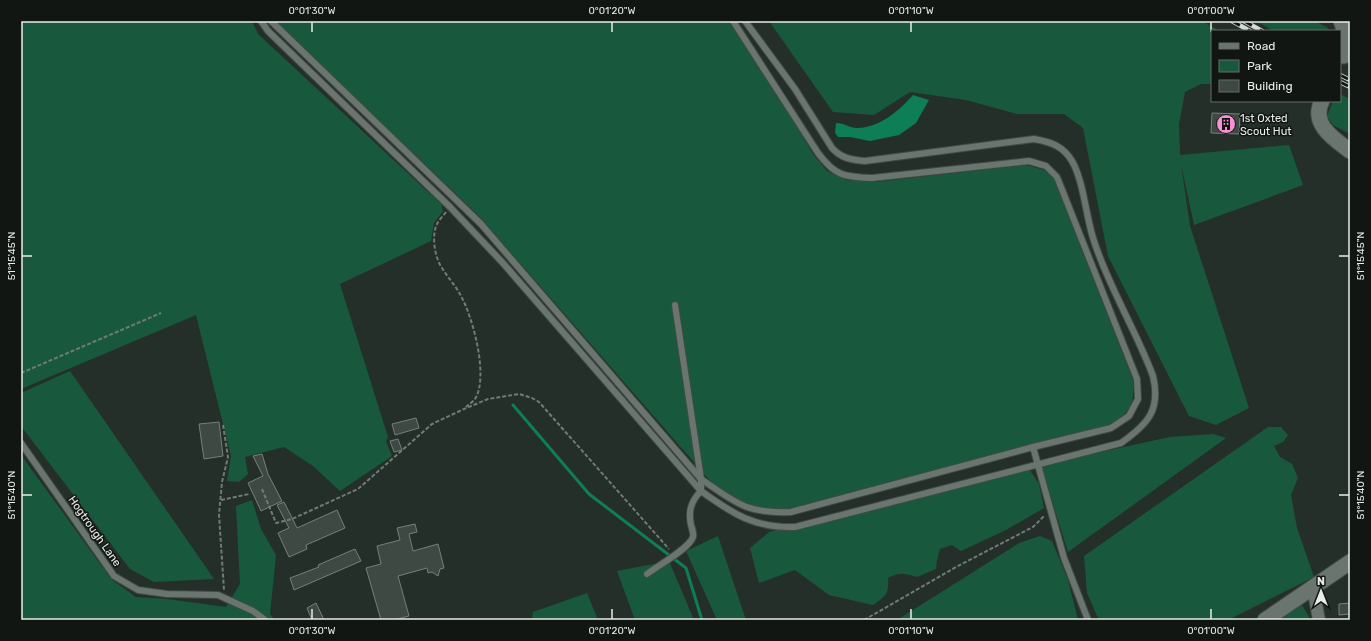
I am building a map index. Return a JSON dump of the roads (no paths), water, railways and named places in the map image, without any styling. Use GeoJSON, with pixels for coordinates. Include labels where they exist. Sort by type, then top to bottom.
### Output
{"type":"FeatureCollection","features":[{"type":"Feature","properties":{"kind":"street"},"geometry":{"type":"LineString","coordinates":[[1343,21],[1347,38],[1344,56]]}},
{"type":"Feature","properties":{"kind":"street"},"geometry":{"type":"LineString","coordinates":[[1322,102],[1319,115],[1321,125],[1328,134],[1350,151]]}},
{"type":"Feature","properties":{"kind":"street"},"geometry":{"type":"LineString","coordinates":[[1265,620],[1350,562]]}},
{"type":"Feature","properties":{"kind":"street"},"geometry":{"type":"LineString","coordinates":[[1313,587],[1319,620]]}},
{"type":"Feature","properties":{"kind":"lane"},"geometry":{"type":"LineString","coordinates":[[261,21],[268,31],[450,207],[502,262],[701,491],[742,518],[778,527],[795,527],[1121,443],[1137,432],[1149,419],[1155,405],[1156,389],[1153,376],[1104,269],[1094,240],[1073,163],[1065,151],[1052,142],[1034,139],[865,161],[848,159],[838,154],[832,148],[795,89],[746,21]]}},
{"type":"Feature","properties":{"kind":"lane"},"geometry":{"type":"LineString","coordinates":[[271,21],[481,224],[701,479],[734,501],[748,508],[769,513],[791,512],[1033,447],[1111,428],[1129,416],[1138,399],[1137,379],[1057,177],[1046,166],[1029,161],[872,178],[848,177],[829,167],[822,158],[733,21]]}},
{"type":"Feature","properties":{"kind":"lane"},"geometry":{"type":"LineString","coordinates":[[647,574],[690,542],[692,538],[691,505],[694,498],[701,491],[701,479],[675,305]]}},
{"type":"Feature","properties":{"kind":"lane","name":"Hogtrough Lane"},"geometry":{"type":"LineString","coordinates":[[21,443],[114,576],[138,590],[167,594],[218,595],[248,608],[265,620]]}},
{"type":"Feature","properties":{"kind":"lane"},"geometry":{"type":"LineString","coordinates":[[1033,447],[1064,558],[1088,620]]}},
{"type":"Feature","properties":{"kind":"waterway"},"geometry":{"type":"LineString","coordinates":[[513,405],[589,494],[686,568],[702,620]]}},
{"type":"Feature","properties":{"kind":"railway"},"geometry":{"type":"LineString","coordinates":[[1232,21],[1248,30]]}},
{"type":"Feature","properties":{"kind":"railway"},"geometry":{"type":"LineString","coordinates":[[1244,21],[1260,30]]}},
{"type":"Feature","properties":{"kind":"railway"},"geometry":{"type":"LineString","coordinates":[[1341,76],[1350,80]]}},
{"type":"Feature","properties":{"kind":"railway"},"geometry":{"type":"LineString","coordinates":[[1341,82],[1350,87]]}},
{"type":"Feature","properties":{"kind":"place","name":"1st Oxted Scout Hut"},"geometry":{"type":"Point","coordinates":[1226,124]}}]}
